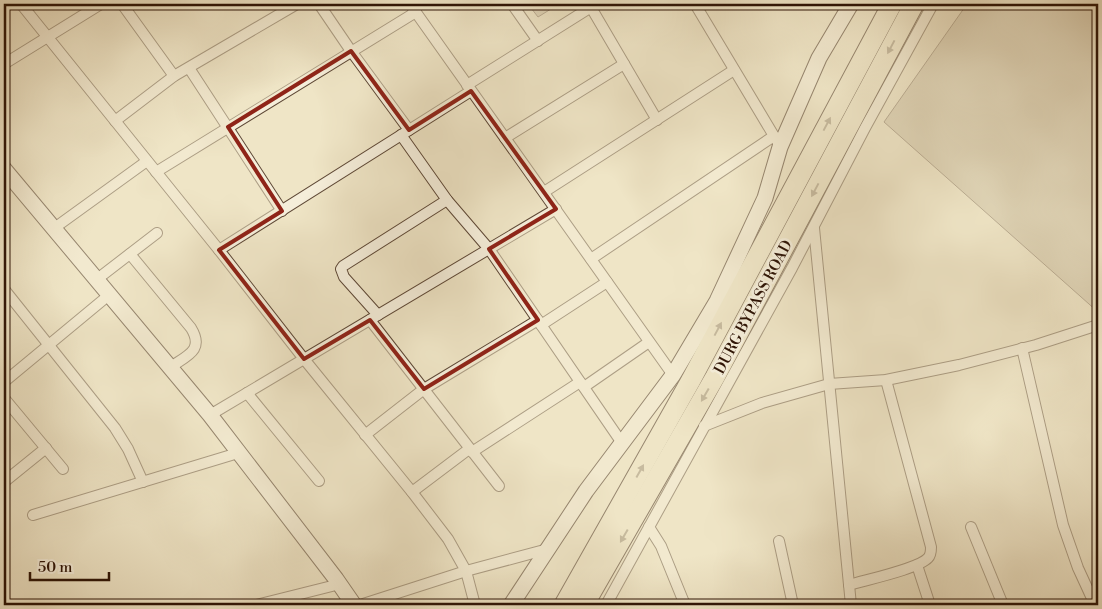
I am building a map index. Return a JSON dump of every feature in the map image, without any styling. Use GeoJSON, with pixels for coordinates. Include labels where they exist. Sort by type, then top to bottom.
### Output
{"type":"FeatureCollection","features":[{"type":"Feature","properties":{"kind":"highway","name":"DURG BYPASS ROAD"},"geometry":{"type":"LineString","coordinates":[[564,605],[691,380],[892,4]]}},
{"type":"Feature","properties":{"kind":"highway","name":"DURG BYPASS ROAD"},"geometry":{"type":"LineString","coordinates":[[584,605],[715,377],[914,4]]}},
{"type":"Feature","properties":{"kind":"street"},"geometry":{"type":"LineString","coordinates":[[21,4],[448,539],[466,571],[475,605]]}},
{"type":"Feature","properties":{"kind":"street"},"geometry":{"type":"LineString","coordinates":[[4,64],[101,4]]}},
{"type":"Feature","properties":{"kind":"street"},"geometry":{"type":"LineString","coordinates":[[122,4],[174,76]]}},
{"type":"Feature","properties":{"kind":"street"},"geometry":{"type":"LineString","coordinates":[[115,121],[174,76],[297,4]]}},
{"type":"Feature","properties":{"kind":"street"},"geometry":{"type":"LineString","coordinates":[[319,4],[447,200],[490,249],[622,443]]}},
{"type":"Feature","properties":{"kind":"street"},"geometry":{"type":"LineString","coordinates":[[512,4],[538,41]]}},
{"type":"Feature","properties":{"kind":"street"},"geometry":{"type":"LineString","coordinates":[[695,4],[777,142]]}},
{"type":"Feature","properties":{"kind":"street"},"geometry":{"type":"LineString","coordinates":[[511,605],[586,491],[673,375],[717,301],[765,198],[777,142],[819,58],[851,4]]}},
{"type":"Feature","properties":{"kind":"street"},"geometry":{"type":"LineString","coordinates":[[606,605],[814,227],[865,128],[933,4]]}},
{"type":"Feature","properties":{"kind":"street"},"geometry":{"type":"LineString","coordinates":[[219,250],[405,133],[592,5],[657,120]]}},
{"type":"Feature","properties":{"kind":"street"},"geometry":{"type":"LineString","coordinates":[[156,172],[351,51],[413,8],[673,375]]}},
{"type":"Feature","properties":{"kind":"street"},"geometry":{"type":"LineString","coordinates":[[505,138],[624,64]]}},
{"type":"Feature","properties":{"kind":"street"},"geometry":{"type":"LineString","coordinates":[[189,68],[282,211]]}},
{"type":"Feature","properties":{"kind":"street"},"geometry":{"type":"LineString","coordinates":[[544,192],[734,70]]}},
{"type":"Feature","properties":{"kind":"street"},"geometry":{"type":"LineString","coordinates":[[591,260],[777,142]]}},
{"type":"Feature","properties":{"kind":"street"},"geometry":{"type":"LineString","coordinates":[[54,229],[147,161]]}},
{"type":"Feature","properties":{"kind":"street"},"geometry":{"type":"LineString","coordinates":[[5,172],[210,415],[340,584],[354,605]]}},
{"type":"Feature","properties":{"kind":"street"},"geometry":{"type":"LineString","coordinates":[[447,200],[341,269],[344,276],[424,389],[499,486]]}},
{"type":"Feature","properties":{"kind":"street"},"geometry":{"type":"LineString","coordinates":[[210,415],[556,209]]}},
{"type":"Feature","properties":{"kind":"street"},"geometry":{"type":"LineString","coordinates":[[814,227],[852,605]]}},
{"type":"Feature","properties":{"kind":"street"},"geometry":{"type":"LineString","coordinates":[[96,280],[157,233]]}},
{"type":"Feature","properties":{"kind":"street"},"geometry":{"type":"LineString","coordinates":[[130,254],[196,336],[197,345],[194,350],[169,368]]}},
{"type":"Feature","properties":{"kind":"street"},"geometry":{"type":"LineString","coordinates":[[366,434],[424,389],[607,282]]}},
{"type":"Feature","properties":{"kind":"street"},"geometry":{"type":"LineString","coordinates":[[4,289],[48,346],[116,428],[143,482]]}},
{"type":"Feature","properties":{"kind":"street"},"geometry":{"type":"LineString","coordinates":[[4,382],[109,295]]}},
{"type":"Feature","properties":{"kind":"street"},"geometry":{"type":"LineString","coordinates":[[704,426],[762,403],[829,384],[886,380],[959,365],[1098,326]]}},
{"type":"Feature","properties":{"kind":"street"},"geometry":{"type":"LineString","coordinates":[[412,492],[470,450],[649,342]]}},
{"type":"Feature","properties":{"kind":"street"},"geometry":{"type":"LineString","coordinates":[[1022,348],[1063,525],[1078,568],[1095,605]]}},
{"type":"Feature","properties":{"kind":"street"},"geometry":{"type":"LineString","coordinates":[[849,585],[917,565],[929,557],[931,547],[886,380]]}},
{"type":"Feature","properties":{"kind":"street"},"geometry":{"type":"LineString","coordinates":[[247,393],[319,481]]}},
{"type":"Feature","properties":{"kind":"street"},"geometry":{"type":"LineString","coordinates":[[4,398],[63,469]]}},
{"type":"Feature","properties":{"kind":"street"},"geometry":{"type":"LineString","coordinates":[[4,482],[46,448]]}},
{"type":"Feature","properties":{"kind":"street"},"geometry":{"type":"LineString","coordinates":[[33,515],[238,453]]}},
{"type":"Feature","properties":{"kind":"street"},"geometry":{"type":"LineString","coordinates":[[649,526],[661,546],[685,605]]}},
{"type":"Feature","properties":{"kind":"street"},"geometry":{"type":"LineString","coordinates":[[971,527],[1003,605]]}},
{"type":"Feature","properties":{"kind":"street"},"geometry":{"type":"LineString","coordinates":[[779,541],[793,605]]}},
{"type":"Feature","properties":{"kind":"street"},"geometry":{"type":"LineString","coordinates":[[360,605],[466,571],[548,549]]}},
{"type":"Feature","properties":{"kind":"street"},"geometry":{"type":"LineString","coordinates":[[917,565],[930,605]]}},
{"type":"Feature","properties":{"kind":"street"},"geometry":{"type":"LineString","coordinates":[[256,605],[340,584]]}},
{"type":"Feature","properties":{"kind":"highlighted area"},"geometry":{"type":"Polygon","coordinates":[[[351,51],[409,130],[471,91],[556,209],[489,249],[538,320],[424,389],[370,320],[304,359],[219,250],[282,211],[228,127],[351,51]]]}},
{"type":"Feature","properties":{"kind":"shaded area"},"geometry":{"type":"Polygon","coordinates":[[[528,4],[559,4],[538,17],[528,4]]]}},
{"type":"Feature","properties":{"kind":"shaded area"},"geometry":{"type":"Polygon","coordinates":[[[967,4],[1098,4],[1098,312],[884,122],[967,4]]]}}]}
